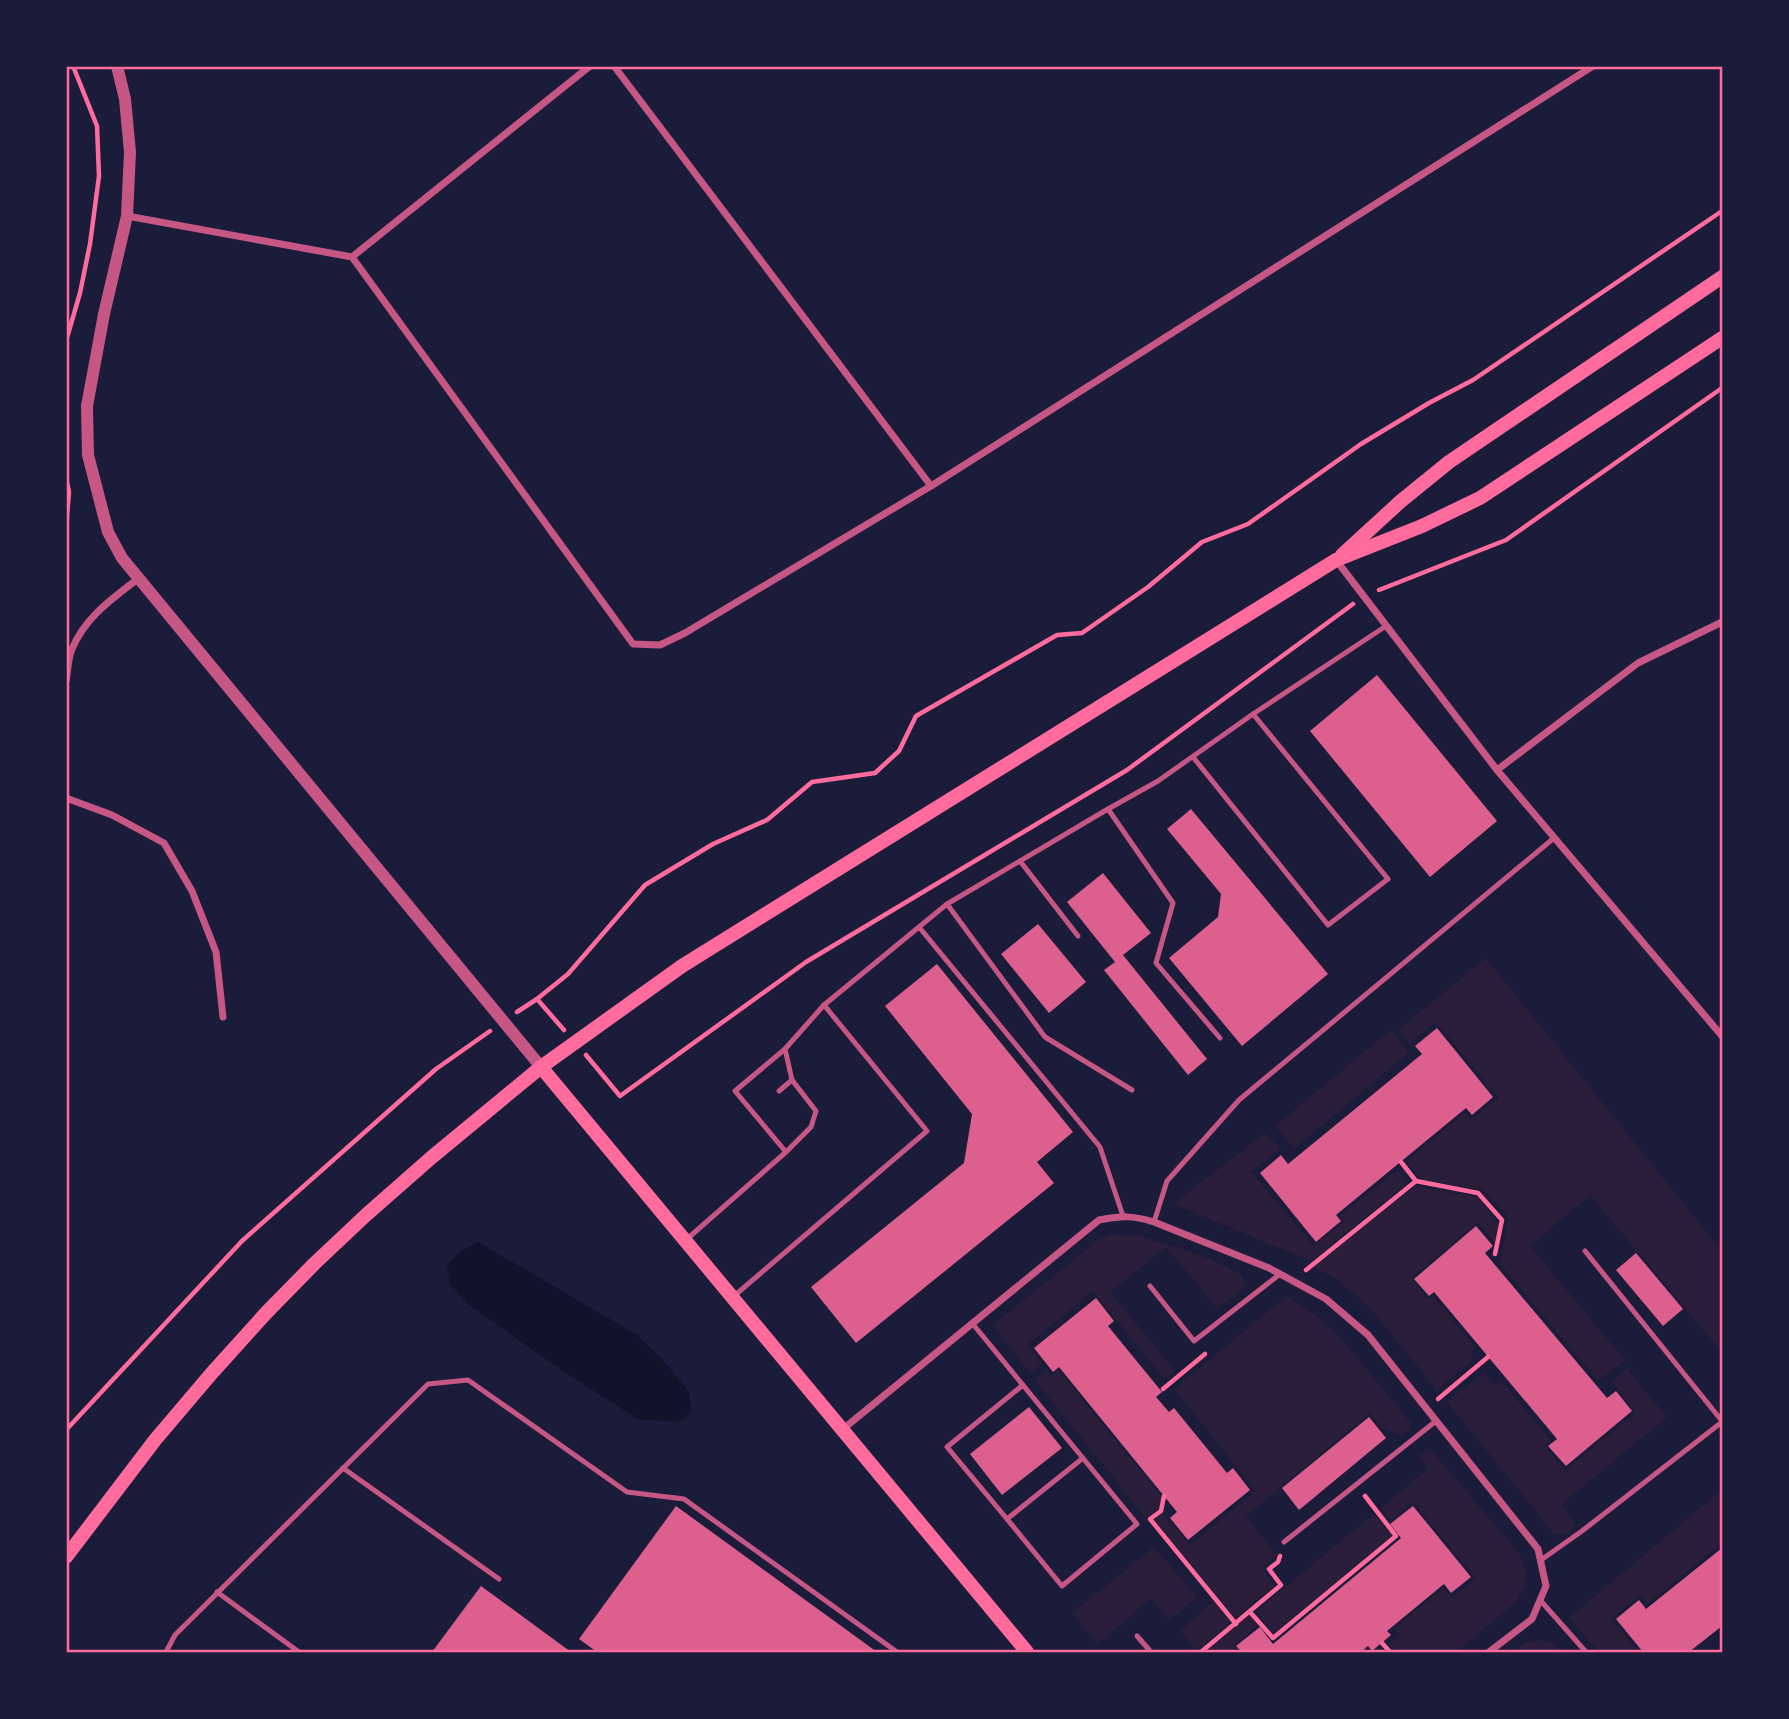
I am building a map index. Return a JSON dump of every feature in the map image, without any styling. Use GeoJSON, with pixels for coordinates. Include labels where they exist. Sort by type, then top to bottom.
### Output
{"type":"FeatureCollection","features":[{"type":"Feature","properties":{"kind":"main road"},"geometry":{"type":"LineString","coordinates":[[1336,560],[1449,462],[1723,277]]}},
{"type":"Feature","properties":{"kind":"main road"},"geometry":{"type":"LineString","coordinates":[[66,1557],[155,1440],[266,1313],[366,1215],[541,1066],[694,959],[1336,560],[1422,526],[1480,498],[1723,338]]}},
{"type":"Feature","properties":{"kind":"main road"},"geometry":{"type":"LineString","coordinates":[[541,1066],[1027,1653]]}},
{"type":"Feature","properties":{"kind":"street"},"geometry":{"type":"LineString","coordinates":[[117,66],[125,99],[131,152],[127,216],[104,314],[87,406],[88,455],[108,532],[122,558],[541,1066]]}},
{"type":"Feature","properties":{"kind":"street"},"geometry":{"type":"LineString","coordinates":[[352,257],[590,66]]}},
{"type":"Feature","properties":{"kind":"street"},"geometry":{"type":"LineString","coordinates":[[614,66],[931,486]]}},
{"type":"Feature","properties":{"kind":"street"},"geometry":{"type":"LineString","coordinates":[[127,216],[352,257],[633,644],[660,645],[685,633],[931,486],[1593,66]]}},
{"type":"Feature","properties":{"kind":"street"},"geometry":{"type":"LineString","coordinates":[[1336,560],[1497,770],[1723,1036]]}},
{"type":"Feature","properties":{"kind":"street"},"geometry":{"type":"LineString","coordinates":[[66,681],[71,651],[85,625],[107,602],[139,578]]}},
{"type":"Feature","properties":{"kind":"street"},"geometry":{"type":"LineString","coordinates":[[1497,770],[1637,663],[1723,622]]}},
{"type":"Feature","properties":{"kind":"street"},"geometry":{"type":"LineString","coordinates":[[66,798],[113,815],[164,843],[192,891],[216,952],[223,1017]]}},
{"type":"Feature","properties":{"kind":"street"},"geometry":{"type":"LineString","coordinates":[[842,1429],[1099,1220],[1123,1216],[1154,1222],[1280,1274],[1326,1298],[1368,1335],[1538,1549],[1546,1586],[1532,1619],[1489,1653]]}},
{"type":"Feature","properties":{"kind":"lane"},"geometry":{"type":"LineString","coordinates":[[786,1152],[756,1111],[735,1091],[785,1049],[824,1005],[947,904],[1158,781],[1386,625]]}},
{"type":"Feature","properties":{"kind":"lane"},"geometry":{"type":"LineString","coordinates":[[1193,757],[1328,926],[1388,879],[1253,714]]}},
{"type":"Feature","properties":{"kind":"lane"},"geometry":{"type":"LineString","coordinates":[[1108,808],[1173,903],[1156,963],[1220,1038]]}},
{"type":"Feature","properties":{"kind":"lane"},"geometry":{"type":"LineString","coordinates":[[1154,1222],[1167,1181],[1239,1100],[1555,838]]}},
{"type":"Feature","properties":{"kind":"lane"},"geometry":{"type":"LineString","coordinates":[[1020,861],[1078,936]]}},
{"type":"Feature","properties":{"kind":"lane"},"geometry":{"type":"LineString","coordinates":[[947,904],[1045,1037],[1132,1090]]}},
{"type":"Feature","properties":{"kind":"lane"},"geometry":{"type":"LineString","coordinates":[[919,927],[1100,1147],[1123,1216]]}},
{"type":"Feature","properties":{"kind":"lane"},"geometry":{"type":"LineString","coordinates":[[732,1298],[927,1131],[824,1005]]}},
{"type":"Feature","properties":{"kind":"lane"},"geometry":{"type":"LineString","coordinates":[[685,1241],[811,1127],[816,1111],[792,1080],[785,1049]]}},
{"type":"Feature","properties":{"kind":"lane"},"geometry":{"type":"LineString","coordinates":[[779,1091],[792,1080]]}},
{"type":"Feature","properties":{"kind":"lane"},"geometry":{"type":"LineString","coordinates":[[1541,1560],[1723,1421],[1585,1251]]}},
{"type":"Feature","properties":{"kind":"lane"},"geometry":{"type":"LineString","coordinates":[[1150,1286],[1194,1341],[1280,1274]]}},
{"type":"Feature","properties":{"kind":"lane"},"geometry":{"type":"LineString","coordinates":[[972,1323],[1023,1385],[1083,1458],[1137,1524],[1062,1586],[947,1447],[1023,1385]]}},
{"type":"Feature","properties":{"kind":"lane"},"geometry":{"type":"LineString","coordinates":[[166,1653],[175,1635],[428,1384],[468,1380],[627,1492],[684,1499],[897,1653]]}},
{"type":"Feature","properties":{"kind":"lane"},"geometry":{"type":"LineString","coordinates":[[1284,1542],[1436,1420]]}},
{"type":"Feature","properties":{"kind":"lane"},"geometry":{"type":"LineString","coordinates":[[1007,1519],[1083,1458]]}},
{"type":"Feature","properties":{"kind":"lane"},"geometry":{"type":"LineString","coordinates":[[343,1468],[499,1579]]}},
{"type":"Feature","properties":{"kind":"lane"},"geometry":{"type":"LineString","coordinates":[[217,1592],[299,1653]]}},
{"type":"Feature","properties":{"kind":"lane"},"geometry":{"type":"LineString","coordinates":[[1540,1600],[1586,1653]]}},
{"type":"Feature","properties":{"kind":"lane"},"geometry":{"type":"LineString","coordinates":[[1137,1636],[1151,1653]]}},
{"type":"Feature","properties":{"kind":"path"},"geometry":{"type":"LineString","coordinates":[[66,341],[90,244],[99,176],[97,126],[73,66]]}},
{"type":"Feature","properties":{"kind":"path"},"geometry":{"type":"LineString","coordinates":[[66,1430],[242,1241],[436,1069],[537,999],[568,974],[645,885],[713,844],[767,820],[812,782],[874,773],[899,751],[916,716],[1057,635],[1082,633],[1148,587],[1202,542],[1248,523],[1362,444],[1429,403],[1474,380],[1723,211]]}},
{"type":"Feature","properties":{"kind":"path"},"geometry":{"type":"LineString","coordinates":[[537,999],[620,1096],[806,962],[1127,770],[1363,596],[1506,540],[1723,388]]}},
{"type":"Feature","properties":{"kind":"path"},"geometry":{"type":"LineString","coordinates":[[66,478],[69,492],[66,528]]}},
{"type":"Feature","properties":{"kind":"path"},"geometry":{"type":"LineString","coordinates":[[1401,1162],[1416,1181],[1478,1193],[1502,1220],[1495,1254]]}},
{"type":"Feature","properties":{"kind":"path"},"geometry":{"type":"LineString","coordinates":[[1293,1281],[1416,1181]]}},
{"type":"Feature","properties":{"kind":"path"},"geometry":{"type":"LineString","coordinates":[[1426,1409],[1488,1357]]}},
{"type":"Feature","properties":{"kind":"path"},"geometry":{"type":"LineString","coordinates":[[1250,1612],[1273,1638],[1396,1536],[1355,1485]]}},
{"type":"Feature","properties":{"kind":"path"},"geometry":{"type":"LineString","coordinates":[[1164,1496],[1161,1511],[1150,1519],[1236,1624]]}},
{"type":"Feature","properties":{"kind":"path"},"geometry":{"type":"LineString","coordinates":[[1201,1653],[1281,1586],[1269,1569],[1278,1562],[1284,1542]]}},
{"type":"Feature","properties":{"kind":"path"},"geometry":{"type":"LineString","coordinates":[[1382,1643],[1390,1653]]}},
{"type":"Feature","properties":{"kind":"shaded area"},"geometry":{"type":"Polygon","coordinates":[[[1486,958],[1716,1244],[1722,1239],[1722,1352],[1590,1195],[1530,1246],[1625,1360],[1598,1381],[1500,1264],[1508,1217],[1483,1190],[1422,1180],[1406,1161],[1466,1112],[1472,1119],[1499,1098],[1436,1022],[1410,1043],[1399,1029],[1486,958]]]}},
{"type":"Feature","properties":{"kind":"shaded area"},"geometry":{"type":"Polygon","coordinates":[[[1391,1030],[1409,1052],[1294,1149],[1275,1126],[1391,1030]]]}},
{"type":"Feature","properties":{"kind":"shaded area"},"geometry":{"type":"Polygon","coordinates":[[[1265,1133],[1281,1149],[1251,1172],[1314,1246],[1344,1222],[1339,1216],[1398,1170],[1408,1183],[1311,1261],[1173,1204],[1265,1133]]]}},
{"type":"Feature","properties":{"kind":"shaded area"},"geometry":{"type":"Polygon","coordinates":[[[1415,1186],[1477,1197],[1499,1225],[1495,1243],[1478,1222],[1411,1278],[1428,1299],[1433,1296],[1476,1348],[1470,1353],[1474,1358],[1437,1390],[1369,1307],[1336,1279],[1313,1267],[1415,1186]]]}},
{"type":"Feature","properties":{"kind":"shaded area"},"geometry":{"type":"Polygon","coordinates":[[[1110,1234],[1139,1236],[1199,1254],[1240,1274],[1245,1283],[1242,1290],[1218,1309],[1166,1247],[1110,1292],[1175,1371],[1164,1379],[1093,1291],[1027,1345],[1042,1364],[1030,1373],[993,1325],[1098,1240],[1110,1234]]]}},
{"type":"Feature","properties":{"kind":"shaded area"},"geometry":{"type":"Polygon","coordinates":[[[478,1242],[637,1335],[664,1361],[689,1392],[691,1412],[678,1422],[638,1419],[563,1371],[469,1305],[450,1284],[447,1267],[459,1252],[478,1242]]]}},
{"type":"Feature","properties":{"kind":"shaded area"},"geometry":{"type":"Polygon","coordinates":[[[1287,1296],[1312,1312],[1337,1334],[1411,1423],[1410,1431],[1402,1436],[1382,1428],[1370,1413],[1246,1516],[1277,1555],[1262,1568],[1274,1586],[1235,1618],[1154,1520],[1162,1513],[1190,1545],[1256,1491],[1174,1389],[1287,1296]]]}},
{"type":"Feature","properties":{"kind":"shaded area"},"geometry":{"type":"Polygon","coordinates":[[[1627,1369],[1667,1417],[1561,1505],[1576,1524],[1570,1533],[1555,1535],[1447,1402],[1484,1372],[1494,1384],[1500,1379],[1550,1440],[1544,1445],[1565,1470],[1636,1413],[1612,1382],[1627,1369]]]}},
{"type":"Feature","properties":{"kind":"shaded area"},"geometry":{"type":"Polygon","coordinates":[[[1058,1370],[1162,1497],[1160,1507],[1146,1518],[1035,1380],[1046,1371],[1051,1376],[1058,1370]]]}},
{"type":"Feature","properties":{"kind":"shaded area"},"geometry":{"type":"Polygon","coordinates":[[[1430,1449],[1519,1553],[1526,1572],[1525,1585],[1517,1601],[1456,1652],[1395,1652],[1389,1644],[1400,1635],[1395,1628],[1443,1588],[1452,1598],[1476,1578],[1413,1502],[1391,1520],[1381,1508],[1428,1469],[1419,1456],[1430,1449]]]}},
{"type":"Feature","properties":{"kind":"shaded area"},"geometry":{"type":"Polygon","coordinates":[[[1722,1490],[1722,1543],[1647,1604],[1640,1595],[1611,1619],[1639,1652],[1599,1652],[1569,1618],[1722,1490]]]}},
{"type":"Feature","properties":{"kind":"shaded area"},"geometry":{"type":"Polygon","coordinates":[[[1374,1514],[1393,1536],[1273,1633],[1256,1611],[1374,1514]]]}},
{"type":"Feature","properties":{"kind":"shaded area"},"geometry":{"type":"Polygon","coordinates":[[[1154,1547],[1197,1597],[1170,1620],[1151,1598],[1098,1644],[1072,1613],[1154,1547]]]}},
{"type":"Feature","properties":{"kind":"shaded area"},"geometry":{"type":"Polygon","coordinates":[[[1214,1601],[1231,1622],[1197,1651],[1180,1631],[1214,1601]]]}},
{"type":"Feature","properties":{"kind":"shaded area"},"geometry":{"type":"Polygon","coordinates":[[[1249,1614],[1258,1625],[1233,1647],[1237,1652],[1205,1652],[1249,1614]]]}},
{"type":"Feature","properties":{"kind":"shaded area"},"geometry":{"type":"Polygon","coordinates":[[[1541,1640],[1556,1645],[1562,1652],[1513,1652],[1525,1643],[1541,1640]]]}},
{"type":"Feature","properties":{"kind":"building"},"geometry":{"type":"Polygon","coordinates":[[[1377,675],[1497,821],[1430,877],[1310,731],[1377,675]]]}},
{"type":"Feature","properties":{"kind":"building"},"geometry":{"type":"Polygon","coordinates":[[[1191,809],[1328,974],[1242,1046],[1169,958],[1218,917],[1221,894],[1167,829],[1191,809]]]}},
{"type":"Feature","properties":{"kind":"building"},"geometry":{"type":"Polygon","coordinates":[[[1103,873],[1151,933],[1123,955],[1207,1059],[1188,1075],[1104,970],[1115,962],[1067,902],[1103,873]]]}},
{"type":"Feature","properties":{"kind":"building"},"geometry":{"type":"Polygon","coordinates":[[[1038,924],[1086,982],[1049,1013],[1001,954],[1038,924]]]}},
{"type":"Feature","properties":{"kind":"building"},"geometry":{"type":"Polygon","coordinates":[[[937,964],[1073,1132],[1037,1162],[1054,1183],[856,1343],[811,1287],[964,1163],[972,1114],[885,1006],[937,964]]]}},
{"type":"Feature","properties":{"kind":"building"},"geometry":{"type":"Polygon","coordinates":[[[1437,1028],[1493,1097],[1472,1115],[1466,1108],[1336,1215],[1341,1221],[1316,1242],[1260,1173],[1281,1155],[1288,1164],[1422,1054],[1415,1046],[1437,1028]]]}},
{"type":"Feature","properties":{"kind":"building"},"geometry":{"type":"Polygon","coordinates":[[[1476,1226],[1493,1246],[1485,1253],[1607,1398],[1616,1391],[1632,1411],[1566,1466],[1548,1446],[1557,1439],[1434,1292],[1429,1296],[1414,1279],[1476,1226]]]}},
{"type":"Feature","properties":{"kind":"building"},"geometry":{"type":"Polygon","coordinates":[[[1636,1253],[1683,1309],[1663,1326],[1616,1270],[1636,1253]]]}},
{"type":"Feature","properties":{"kind":"building"},"geometry":{"type":"Polygon","coordinates":[[[1096,1298],[1114,1321],[1108,1326],[1162,1392],[1156,1397],[1169,1412],[1174,1408],[1227,1473],[1233,1468],[1250,1490],[1188,1540],[1170,1518],[1177,1512],[1059,1367],[1053,1372],[1034,1348],[1096,1298]]]}},
{"type":"Feature","properties":{"kind":"building"},"geometry":{"type":"Polygon","coordinates":[[[1029,1407],[1062,1448],[1002,1495],[970,1454],[1029,1407]]]}},
{"type":"Feature","properties":{"kind":"building"},"geometry":{"type":"Polygon","coordinates":[[[1369,1417],[1386,1438],[1299,1510],[1282,1488],[1369,1417]]]}},
{"type":"Feature","properties":{"kind":"building"},"geometry":{"type":"Polygon","coordinates":[[[676,1506],[877,1652],[597,1652],[579,1639],[676,1506]]]}},
{"type":"Feature","properties":{"kind":"building"},"geometry":{"type":"Polygon","coordinates":[[[1413,1506],[1471,1577],[1451,1593],[1444,1584],[1387,1631],[1391,1635],[1372,1651],[1368,1646],[1361,1652],[1242,1652],[1236,1646],[1260,1627],[1273,1644],[1401,1538],[1390,1524],[1413,1506]]]}},
{"type":"Feature","properties":{"kind":"building"},"geometry":{"type":"Polygon","coordinates":[[[1722,1548],[1722,1626],[1689,1652],[1643,1652],[1616,1619],[1639,1600],[1646,1609],[1722,1548]]]}},
{"type":"Feature","properties":{"kind":"building"},"geometry":{"type":"Polygon","coordinates":[[[481,1586],[571,1652],[432,1652],[481,1586]]]}}]}
